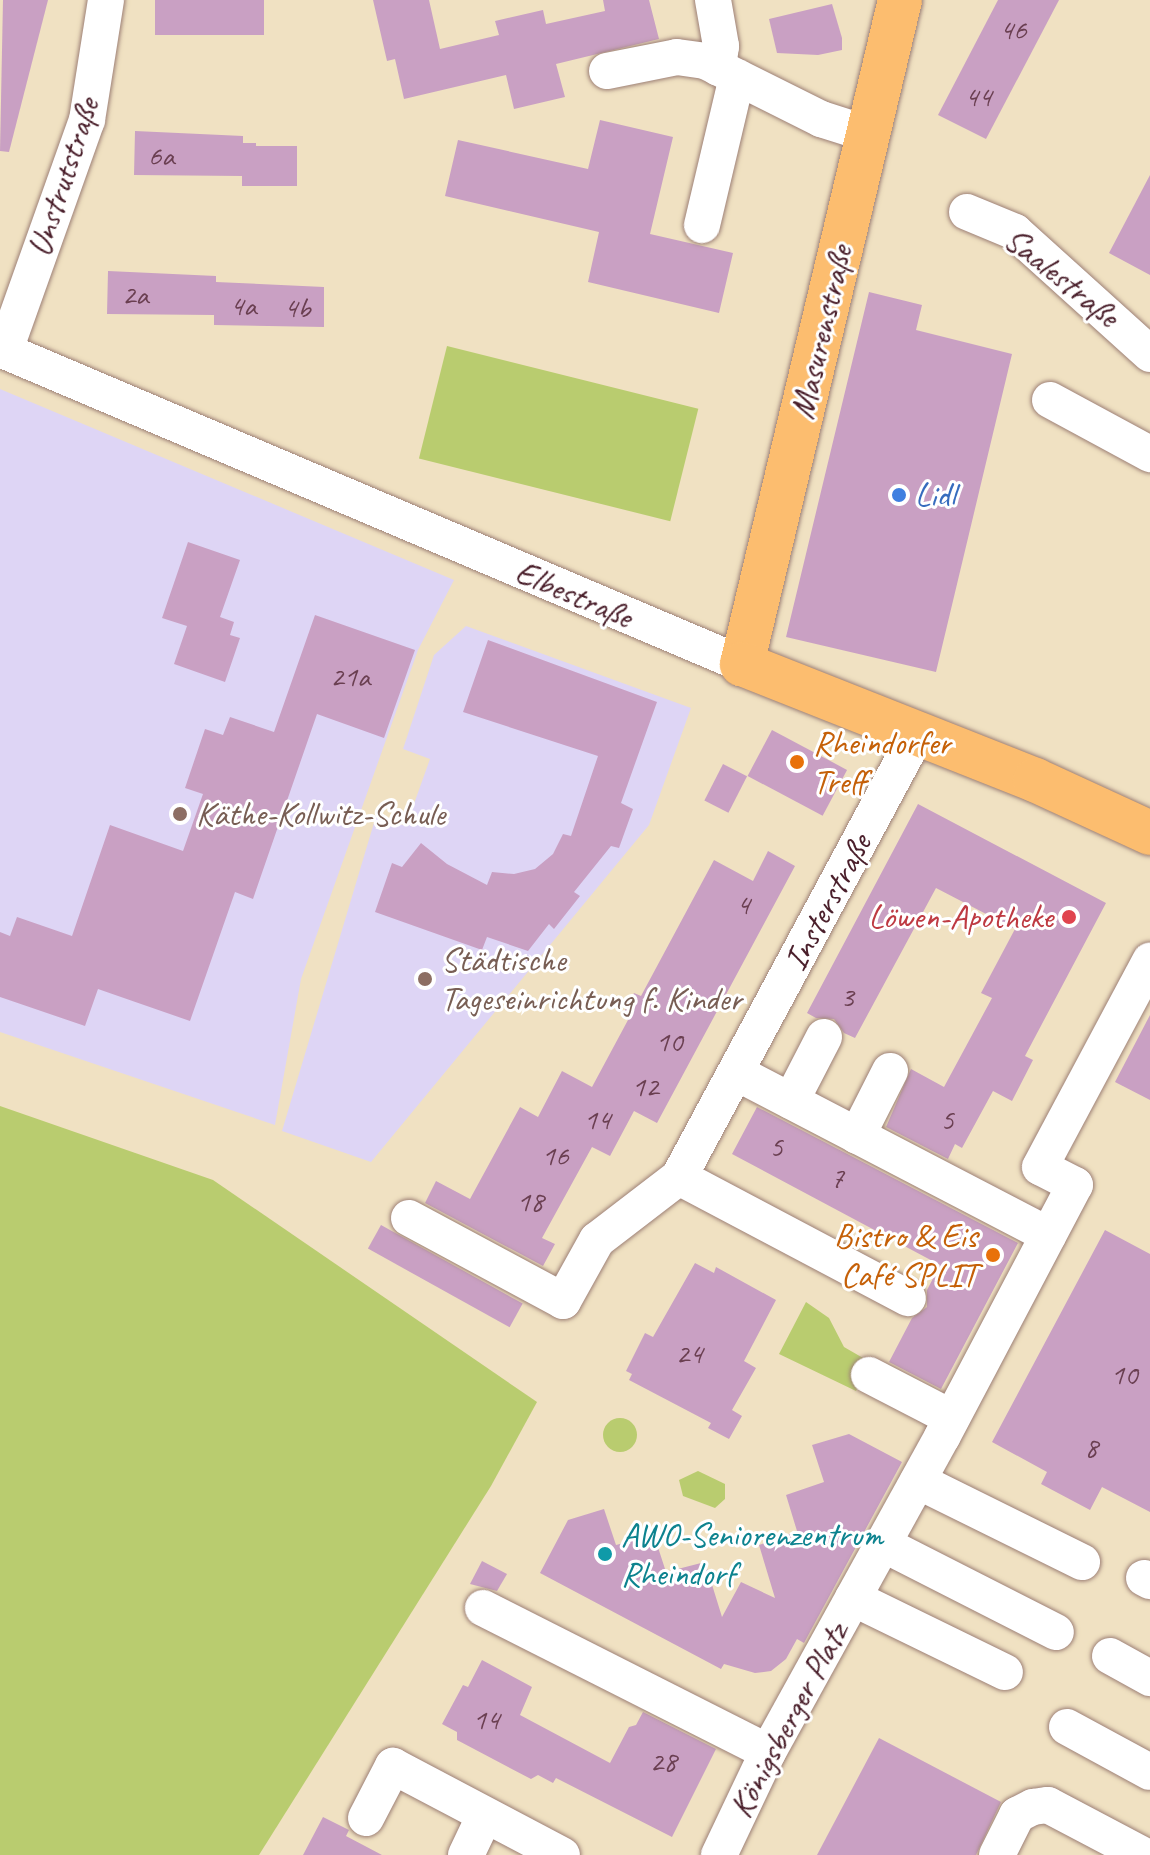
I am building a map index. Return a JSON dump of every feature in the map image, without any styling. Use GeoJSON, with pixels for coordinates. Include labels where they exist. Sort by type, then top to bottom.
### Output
{"type":"FeatureCollection","features":[{"type":"Feature","properties":{"kind":"main road","name":"Masurenstraße"},"geometry":{"type":"LineString","coordinates":[[742,664],[900,0]]}},
{"type":"Feature","properties":{"kind":"main road","name":"Elbestraße"},"geometry":{"type":"LineString","coordinates":[[742,664],[1146,822]]}},
{"type":"Feature","properties":{"kind":"street","name":"Unstrutstraße"},"geometry":{"type":"LineString","coordinates":[[2,350],[87,120],[106,0]]}},
{"type":"Feature","properties":{"kind":"street"},"geometry":{"type":"LineString","coordinates":[[702,225],[728,72],[713,0]]}},
{"type":"Feature","properties":{"kind":"street"},"geometry":{"type":"LineString","coordinates":[[607,71],[677,57],[705,61],[821,119],[868,134]]}},
{"type":"Feature","properties":{"kind":"street","name":"Saalestraße"},"geometry":{"type":"LineString","coordinates":[[967,212],[1015,232],[1150,354]]}},
{"type":"Feature","properties":{"kind":"street","name":"Elbestraße"},"geometry":{"type":"LineString","coordinates":[[2,350],[742,664]]}},
{"type":"Feature","properties":{"kind":"street"},"geometry":{"type":"LineString","coordinates":[[1050,400],[1150,454]]}},
{"type":"Feature","properties":{"kind":"street","name":"Insterstraße"},"geometry":{"type":"LineString","coordinates":[[409,1218],[563,1301],[597,1240],[679,1177],[918,732]]}},
{"type":"Feature","properties":{"kind":"street","name":"Königsberger Platz"},"geometry":{"type":"LineString","coordinates":[[719,1855],[768,1752],[947,1428],[1075,1185],[1040,1167],[1150,961]]}},
{"type":"Feature","properties":{"kind":"street"},"geometry":{"type":"LineString","coordinates":[[791,1101],[824,1037]]}},
{"type":"Feature","properties":{"kind":"street"},"geometry":{"type":"LineString","coordinates":[[857,1136],[890,1071]]}},
{"type":"Feature","properties":{"kind":"street"},"geometry":{"type":"LineString","coordinates":[[737,1073],[1048,1235]]}},
{"type":"Feature","properties":{"kind":"street"},"geometry":{"type":"LineString","coordinates":[[679,1177],[908,1298]]}},
{"type":"Feature","properties":{"kind":"street"},"geometry":{"type":"LineString","coordinates":[[869,1375],[947,1428]]}},
{"type":"Feature","properties":{"kind":"street"},"geometry":{"type":"LineString","coordinates":[[918,1481],[1082,1562]]}},
{"type":"Feature","properties":{"kind":"street"},"geometry":{"type":"LineString","coordinates":[[883,1544],[1056,1632]]}},
{"type":"Feature","properties":{"kind":"street"},"geometry":{"type":"LineString","coordinates":[[853,1598],[1005,1672]]}},
{"type":"Feature","properties":{"kind":"street"},"geometry":{"type":"LineString","coordinates":[[483,1608],[768,1752]]}},
{"type":"Feature","properties":{"kind":"street"},"geometry":{"type":"LineString","coordinates":[[1110,1656],[1150,1678]]}},
{"type":"Feature","properties":{"kind":"street"},"geometry":{"type":"LineString","coordinates":[[1067,1727],[1150,1772]]}},
{"type":"Feature","properties":{"kind":"street"},"geometry":{"type":"LineString","coordinates":[[366,1818],[393,1766],[562,1855]]}},
{"type":"Feature","properties":{"kind":"street"},"geometry":{"type":"LineString","coordinates":[[997,1855],[1017,1815],[1033,1807],[1048,1805],[1143,1855]]}},
{"type":"Feature","properties":{"kind":"street"},"geometry":{"type":"LineString","coordinates":[[466,1855],[485,1815]]}},
{"type":"Feature","properties":{"kind":"shaded area","name":"Käthe-Kollwitz-Schule"},"geometry":{"type":"Polygon","coordinates":[[[0,389],[454,580],[418,650],[301,979],[275,1125],[0,1032],[0,389]]]}},
{"type":"Feature","properties":{"kind":"shaded area","name":"Städtische Tageseinrichtung f. Kinder"},"geometry":{"type":"Polygon","coordinates":[[[466,626],[691,708],[649,825],[371,1162],[282,1131],[376,816],[406,826],[430,759],[403,749],[434,655],[466,626]]]}},
{"type":"Feature","properties":{"kind":"green space"},"geometry":{"type":"Polygon","coordinates":[[[447,346],[698,409],[670,521],[419,459],[447,346]]]}},
{"type":"Feature","properties":{"kind":"green space"},"geometry":{"type":"Polygon","coordinates":[[[0,1106],[213,1180],[537,1402],[491,1486],[259,1855],[0,1855],[0,1106]]]}},
{"type":"Feature","properties":{"kind":"green space"},"geometry":{"type":"Polygon","coordinates":[[[806,1302],[829,1318],[844,1347],[870,1362],[856,1391],[779,1354],[806,1302]]]}},
{"type":"Feature","properties":{"kind":"green space"},"geometry":{"type":"Polygon","coordinates":[[[620,1418],[632,1423],[637,1435],[632,1447],[620,1452],[608,1447],[603,1435],[608,1423],[620,1418]]]}},
{"type":"Feature","properties":{"kind":"green space"},"geometry":{"type":"Polygon","coordinates":[[[698,1471],[725,1484],[725,1499],[715,1508],[683,1496],[679,1480],[698,1471]]]}},
{"type":"Feature","properties":{"kind":"building"},"geometry":{"type":"Polygon","coordinates":[[[3,0],[48,0],[9,152],[0,151],[3,0]]]}},
{"type":"Feature","properties":{"kind":"building"},"geometry":{"type":"Polygon","coordinates":[[[155,0],[264,0],[264,35],[155,35],[155,0]]]}},
{"type":"Feature","properties":{"kind":"building"},"geometry":{"type":"Polygon","coordinates":[[[373,0],[429,0],[440,49],[499,35],[495,21],[543,10],[546,24],[605,11],[603,0],[649,0],[659,39],[556,64],[565,97],[514,109],[506,75],[404,99],[395,59],[387,61],[373,0]]]}},
{"type":"Feature","properties":{"kind":"building"},"geometry":{"type":"Polygon","coordinates":[[[998,0],[1059,0],[986,139],[938,115],[998,0]]]}},
{"type":"Feature","properties":{"kind":"building"},"geometry":{"type":"Polygon","coordinates":[[[832,4],[842,38],[842,50],[818,55],[777,53],[769,19],[832,4]]]}},
{"type":"Feature","properties":{"kind":"building"},"geometry":{"type":"Polygon","coordinates":[[[600,120],[673,137],[650,234],[733,253],[719,313],[588,282],[599,232],[445,196],[458,140],[588,169],[600,120]]]}},
{"type":"Feature","properties":{"kind":"building"},"geometry":{"type":"Polygon","coordinates":[[[135,131],[243,136],[243,143],[256,143],[256,146],[297,146],[297,186],[242,186],[242,176],[134,175],[135,131]]]}},
{"type":"Feature","properties":{"kind":"building"},"geometry":{"type":"Polygon","coordinates":[[[1150,175],[1150,275],[1109,253],[1150,175]]]}},
{"type":"Feature","properties":{"kind":"building"},"geometry":{"type":"Polygon","coordinates":[[[108,271],[216,276],[216,282],[324,287],[324,327],[214,325],[214,315],[107,314],[108,271]]]}},
{"type":"Feature","properties":{"kind":"building","name":"Lidl"},"geometry":{"type":"Polygon","coordinates":[[[869,292],[922,305],[916,330],[1012,354],[936,672],[786,637],[869,292]]]}},
{"type":"Feature","properties":{"kind":"building"},"geometry":{"type":"Polygon","coordinates":[[[188,542],[240,560],[220,617],[234,622],[230,635],[240,638],[225,682],[174,664],[187,626],[162,618],[188,542]]]}},
{"type":"Feature","properties":{"kind":"building"},"geometry":{"type":"Polygon","coordinates":[[[315,615],[415,650],[384,738],[317,714],[253,899],[235,892],[190,1021],[98,989],[85,1026],[0,997],[0,932],[10,936],[17,917],[72,936],[110,825],[183,851],[203,794],[185,788],[205,729],[223,735],[230,717],[274,732],[315,615]]]}},
{"type":"Feature","properties":{"kind":"building"},"geometry":{"type":"Polygon","coordinates":[[[488,640],[657,702],[621,803],[633,809],[619,848],[611,846],[574,892],[580,896],[554,929],[549,924],[528,951],[487,937],[482,950],[375,912],[392,863],[402,867],[421,843],[447,864],[487,885],[492,872],[514,874],[535,869],[553,854],[563,834],[571,836],[598,756],[463,712],[488,640]]]}},
{"type":"Feature","properties":{"kind":"building"},"geometry":{"type":"Polygon","coordinates":[[[772,730],[847,770],[823,816],[748,776],[772,730]]]}},
{"type":"Feature","properties":{"kind":"building"},"geometry":{"type":"Polygon","coordinates":[[[723,764],[747,776],[728,813],[704,801],[723,764]]]}},
{"type":"Feature","properties":{"kind":"building"},"geometry":{"type":"Polygon","coordinates":[[[918,804],[1106,903],[1025,1056],[1033,1060],[1012,1101],[993,1091],[962,1148],[955,1144],[948,1159],[886,1127],[911,1069],[944,1087],[992,998],[981,993],[1015,929],[936,888],[855,1038],[844,1033],[834,1019],[816,1018],[807,1013],[918,804]]]}},
{"type":"Feature","properties":{"kind":"building"},"geometry":{"type":"Polygon","coordinates":[[[768,851],[795,866],[657,1123],[634,1111],[610,1156],[592,1147],[542,1238],[555,1244],[543,1266],[425,1203],[436,1181],[470,1199],[520,1107],[538,1117],[562,1071],[592,1087],[628,1020],[622,1016],[634,993],[641,996],[714,860],[753,881],[768,851]]]}},
{"type":"Feature","properties":{"kind":"building"},"geometry":{"type":"Polygon","coordinates":[[[1150,1015],[1150,1100],[1115,1082],[1150,1015]]]}},
{"type":"Feature","properties":{"kind":"building"},"geometry":{"type":"Polygon","coordinates":[[[757,1107],[1018,1243],[941,1389],[889,1362],[912,1318],[927,1307],[927,1290],[940,1265],[732,1154],[757,1107]]]}},
{"type":"Feature","properties":{"kind":"building"},"geometry":{"type":"Polygon","coordinates":[[[381,1225],[523,1304],[510,1327],[368,1249],[381,1225]]]}},
{"type":"Feature","properties":{"kind":"building"},"geometry":{"type":"Polygon","coordinates":[[[1105,1230],[1150,1254],[1150,1512],[1102,1487],[1090,1510],[1041,1484],[1047,1472],[992,1442],[1105,1230]]]}},
{"type":"Feature","properties":{"kind":"building"},"geometry":{"type":"Polygon","coordinates":[[[695,1263],[714,1273],[716,1267],[776,1300],[744,1361],[756,1368],[732,1410],[742,1416],[729,1439],[708,1428],[711,1423],[629,1380],[632,1374],[626,1371],[645,1333],[653,1337],[695,1263]]]}},
{"type":"Feature","properties":{"kind":"building","name":"AWO-Seniorenzentrum Rheindorf"},"geometry":{"type":"Polygon","coordinates":[[[849,1434],[902,1462],[804,1643],[797,1639],[786,1659],[771,1671],[755,1673],[724,1664],[721,1669],[540,1573],[568,1520],[604,1509],[616,1545],[654,1535],[666,1572],[705,1562],[722,1617],[741,1582],[775,1598],[759,1545],[797,1531],[786,1495],[824,1482],[812,1445],[849,1434]]]}},
{"type":"Feature","properties":{"kind":"building"},"geometry":{"type":"Polygon","coordinates":[[[482,1561],[507,1574],[497,1591],[470,1584],[482,1561]]]}},
{"type":"Feature","properties":{"kind":"building"},"geometry":{"type":"Polygon","coordinates":[[[482,1660],[532,1687],[520,1715],[610,1763],[629,1727],[636,1725],[643,1712],[716,1749],[672,1837],[556,1778],[553,1783],[538,1775],[531,1779],[457,1740],[457,1732],[442,1724],[463,1685],[468,1687],[482,1660]]]}},
{"type":"Feature","properties":{"kind":"building"},"geometry":{"type":"Polygon","coordinates":[[[879,1738],[1001,1802],[976,1855],[817,1855],[879,1738]]]}},
{"type":"Feature","properties":{"kind":"building"},"geometry":{"type":"Polygon","coordinates":[[[323,1817],[349,1830],[346,1836],[382,1855],[303,1855],[323,1817]]]}},
{"type":"Feature","properties":{"kind":"place","name":"Lidl"},"geometry":{"type":"Point","coordinates":[899,495]}},
{"type":"Feature","properties":{"kind":"place","name":"Rheindorfer Treff"},"geometry":{"type":"Point","coordinates":[797,762]}},
{"type":"Feature","properties":{"kind":"place","name":"Käthe-Kollwitz-Schule"},"geometry":{"type":"Point","coordinates":[180,814]}},
{"type":"Feature","properties":{"kind":"place","name":"Löwen-Apotheke"},"geometry":{"type":"Point","coordinates":[1069,917]}},
{"type":"Feature","properties":{"kind":"place","name":"Städtische Tageseinrichtung f. Kinder"},"geometry":{"type":"Point","coordinates":[425,979]}},
{"type":"Feature","properties":{"kind":"place","name":"Bistro & Eis Café SPLIT"},"geometry":{"type":"Point","coordinates":[993,1255]}},
{"type":"Feature","properties":{"kind":"place","name":"AWO-Seniorenzentrum Rheindorf"},"geometry":{"type":"Point","coordinates":[605,1554]}}]}
